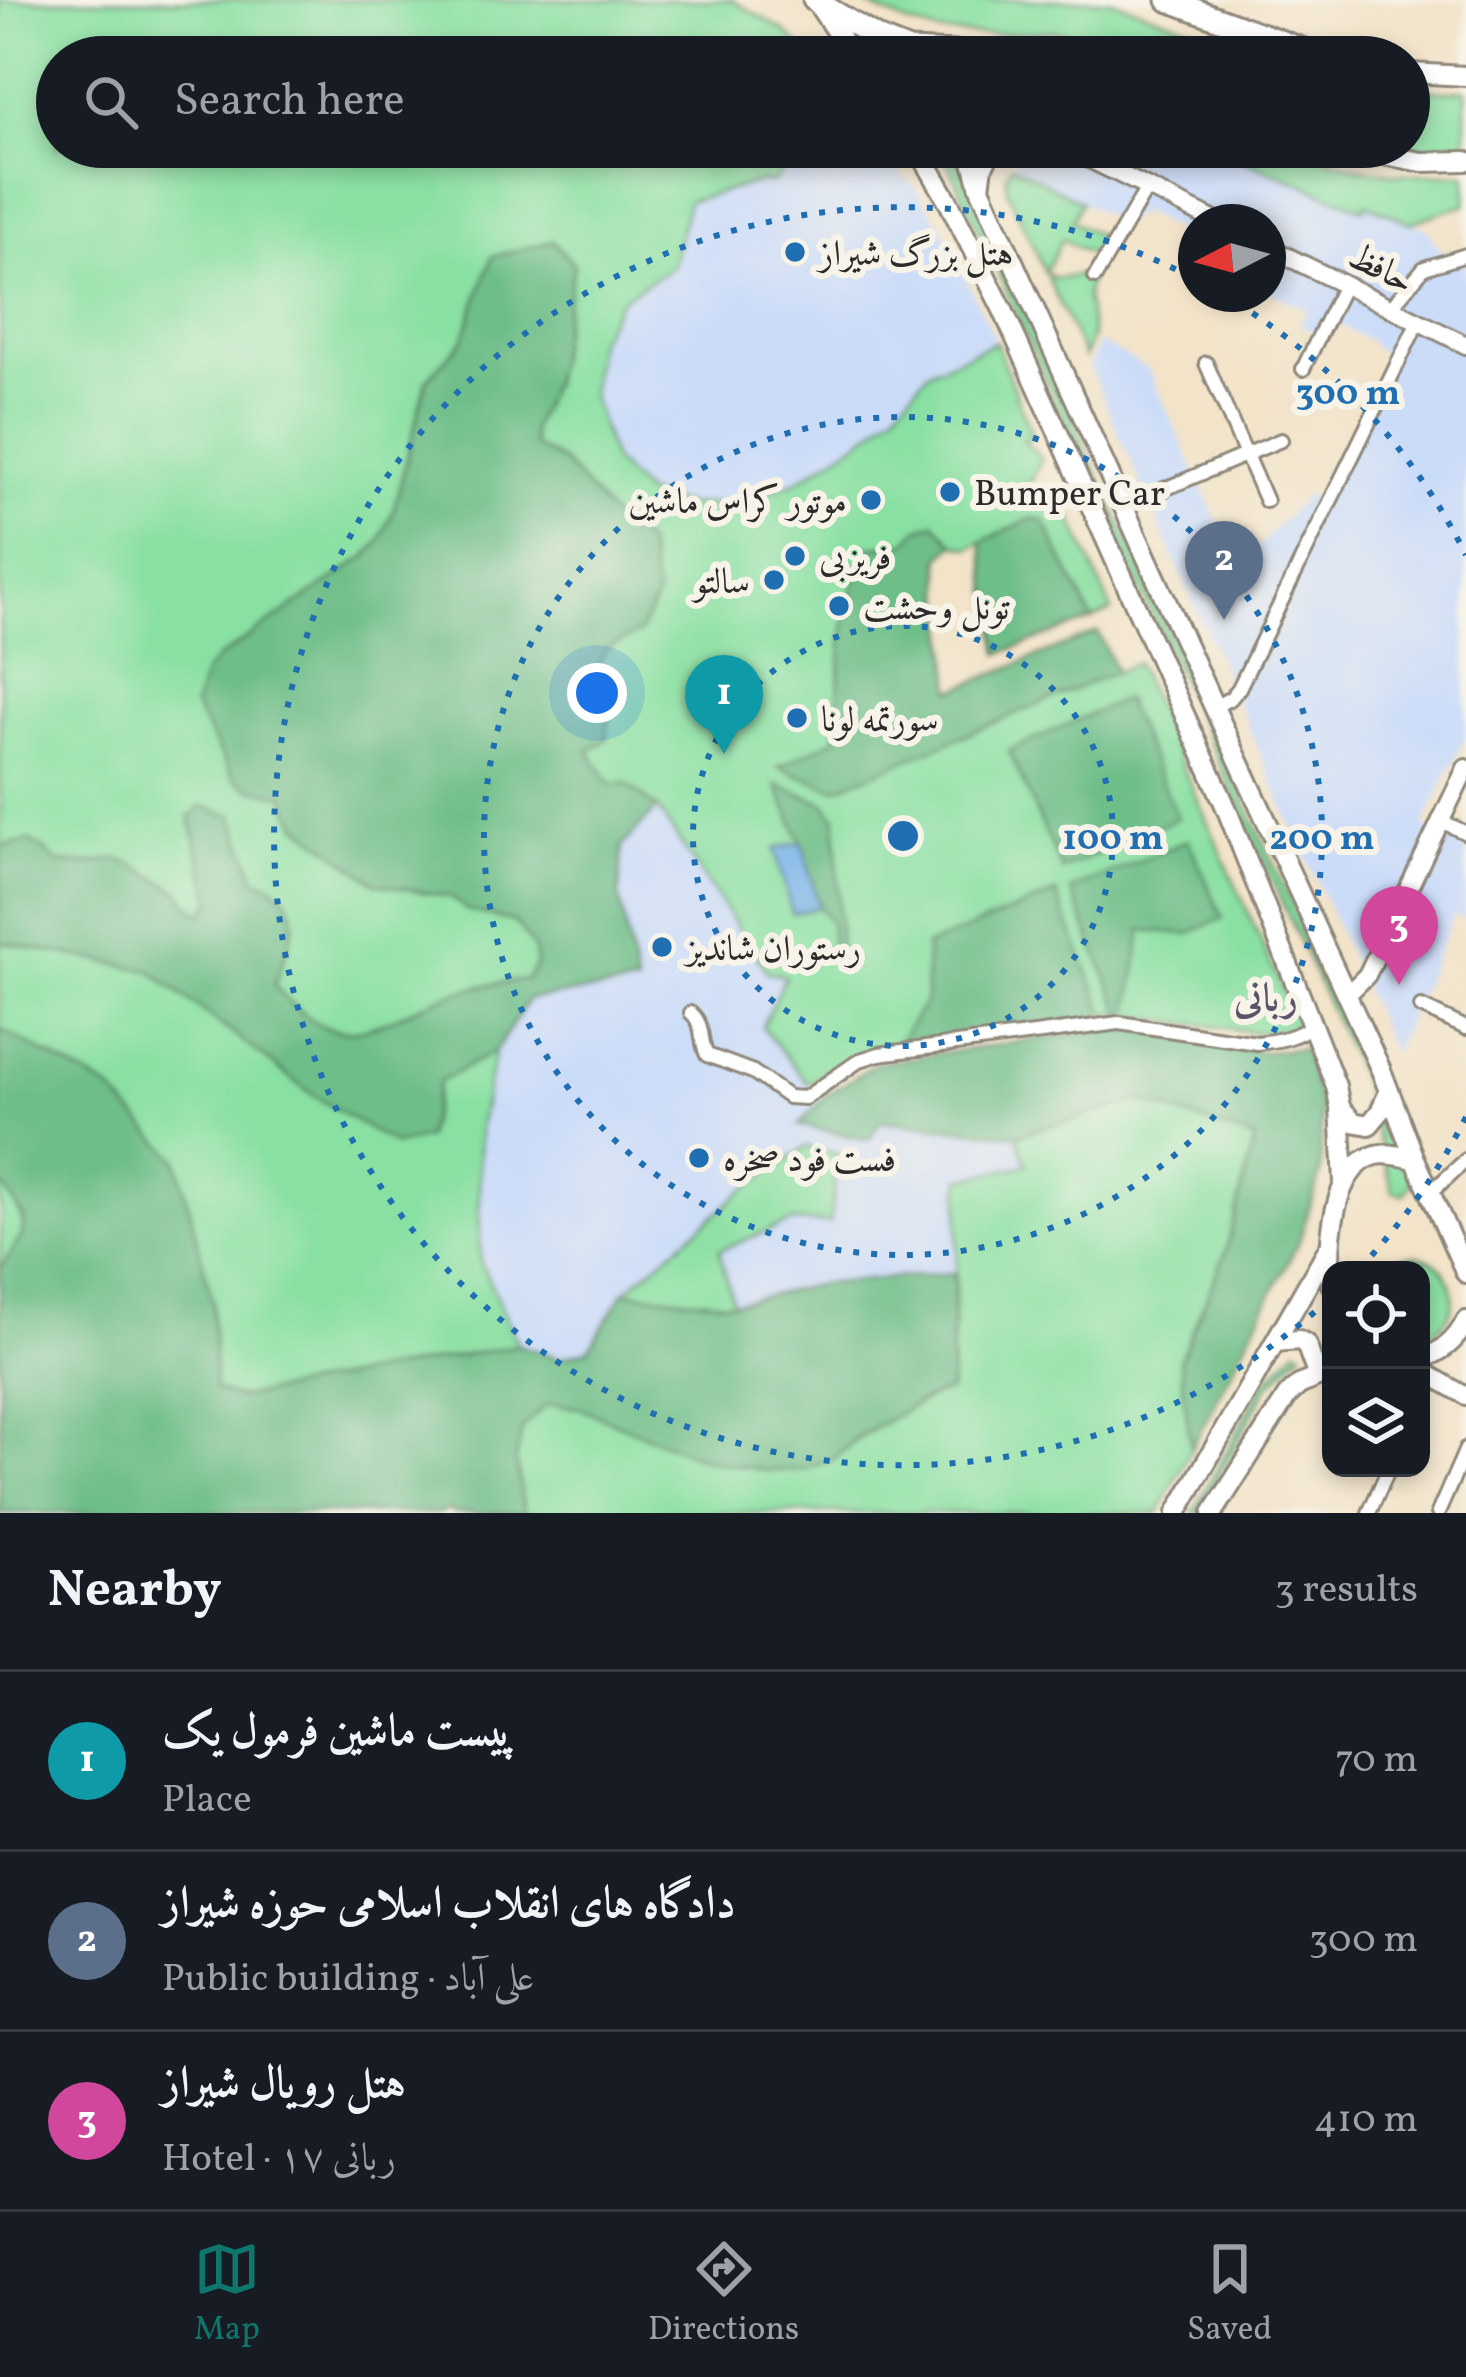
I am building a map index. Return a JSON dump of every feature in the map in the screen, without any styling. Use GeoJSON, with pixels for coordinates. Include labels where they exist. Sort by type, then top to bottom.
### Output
{"type":"FeatureCollection","features":[{"type":"Feature","properties":{"kind":"highway"},"geometry":{"type":"LineString","coordinates":[[1168,0],[1266,36]]}},
{"type":"Feature","properties":{"kind":"highway"},"geometry":{"type":"LineString","coordinates":[[816,2],[874,36]]}},
{"type":"Feature","properties":{"kind":"main road"},"geometry":{"type":"LineString","coordinates":[[816,2],[839,36]]}},
{"type":"Feature","properties":{"kind":"main road"},"geometry":{"type":"LineString","coordinates":[[1430,74],[1466,76]]}},
{"type":"Feature","properties":{"kind":"main road"},"geometry":{"type":"LineString","coordinates":[[1430,162],[1466,161]]}},
{"type":"Feature","properties":{"kind":"main road"},"geometry":{"type":"LineString","coordinates":[[929,168],[1003,310],[1225,805],[1336,1086],[1340,1107],[1343,1182],[1328,1249],[1177,1513]]}},
{"type":"Feature","properties":{"kind":"main road"},"geometry":{"type":"LineString","coordinates":[[975,168],[1347,995],[1466,1273]]}},
{"type":"Feature","properties":{"kind":"main road"},"geometry":{"type":"LineString","coordinates":[[980,188],[984,168]]}},
{"type":"Feature","properties":{"kind":"main road"},"geometry":{"type":"LineString","coordinates":[[1107,168],[1179,204]]}},
{"type":"Feature","properties":{"kind":"main road","name":"حافظ"},"geometry":{"type":"LineString","coordinates":[[1286,257],[1466,345]]}},
{"type":"Feature","properties":{"kind":"main road"},"geometry":{"type":"LineString","coordinates":[[1347,995],[1367,975],[1466,768]]}},
{"type":"Feature","properties":{"kind":"main road"},"geometry":{"type":"LineString","coordinates":[[1340,1107],[1353,1122],[1369,1125],[1389,1092]]}},
{"type":"Feature","properties":{"kind":"main road"},"geometry":{"type":"LineString","coordinates":[[1343,1182],[1373,1156],[1415,1159]]}},
{"type":"Feature","properties":{"kind":"main road"},"geometry":{"type":"LineString","coordinates":[[1328,1249],[1329,1261]]}},
{"type":"Feature","properties":{"kind":"main road"},"geometry":{"type":"LineString","coordinates":[[1430,1363],[1458,1336],[1466,1321]]}},
{"type":"Feature","properties":{"kind":"main road"},"geometry":{"type":"LineString","coordinates":[[1276,1342],[1306,1344],[1322,1371]]}},
{"type":"Feature","properties":{"kind":"main road"},"geometry":{"type":"LineString","coordinates":[[1426,1369],[1466,1396]]}},
{"type":"Feature","properties":{"kind":"main road"},"geometry":{"type":"LineString","coordinates":[[1213,1513],[1288,1395],[1322,1375]]}},
{"type":"Feature","properties":{"kind":"street"},"geometry":{"type":"LineString","coordinates":[[1095,278],[1147,188]]}},
{"type":"Feature","properties":{"kind":"street"},"geometry":{"type":"LineString","coordinates":[[1390,308],[1424,268],[1466,256]]}},
{"type":"Feature","properties":{"kind":"street"},"geometry":{"type":"LineString","coordinates":[[1304,370],[1344,285]]}},
{"type":"Feature","properties":{"kind":"street"},"geometry":{"type":"LineString","coordinates":[[1214,707],[1239,688],[1418,322]]}},
{"type":"Feature","properties":{"kind":"street"},"geometry":{"type":"LineString","coordinates":[[1206,363],[1266,501]]}},
{"type":"Feature","properties":{"kind":"street"},"geometry":{"type":"LineString","coordinates":[[1124,506],[1281,440]]}},
{"type":"Feature","properties":{"kind":"street"},"geometry":{"type":"LineString","coordinates":[[1439,820],[1466,833]]}},
{"type":"Feature","properties":{"kind":"street"},"geometry":{"type":"LineString","coordinates":[[1421,1007],[1466,1028]]}},
{"type":"Feature","properties":{"kind":"street"},"geometry":{"type":"LineString","coordinates":[[692,1013],[701,1025],[707,1055],[753,1072],[788,1097],[805,1098],[860,1060],[879,1054],[1119,1022],[1257,1043],[1279,1041],[1312,1025]]}},
{"type":"Feature","properties":{"kind":"street"},"geometry":{"type":"LineString","coordinates":[[1430,1193],[1466,1160]]}},
{"type":"Feature","properties":{"kind":"street"},"geometry":{"type":"LineString","coordinates":[[1438,1513],[1466,1449]]}},
{"type":"Feature","properties":{"kind":"street"},"geometry":{"type":"LineString","coordinates":[[1369,1513],[1385,1477]]}},
{"type":"Feature","properties":{"kind":"shaded area"},"geometry":{"type":"Polygon","coordinates":[[[787,168],[896,168],[940,224],[996,342],[929,371],[895,412],[796,482],[737,503],[687,505],[645,494],[613,461],[591,394],[597,341],[621,298],[672,267],[688,201],[771,183],[787,168]]]}},
{"type":"Feature","properties":{"kind":"shaded area"},"geometry":{"type":"Polygon","coordinates":[[[1016,168],[1264,168],[1427,229],[1439,250],[1466,255],[1466,736],[1423,826],[1466,847],[1466,920],[1454,914],[1393,1054],[1089,366],[1099,342],[1148,369],[1239,568],[1307,494],[1321,502],[1391,357],[1333,322],[1317,333],[1300,326],[1307,310],[1286,300],[1286,204],[1178,204],[1178,231],[1141,212],[1121,223],[1016,168]]]}},
{"type":"Feature","properties":{"kind":"shaded area"},"geometry":{"type":"Polygon","coordinates":[[[657,808],[767,972],[786,976],[808,1083],[824,1097],[800,1124],[879,1121],[1017,1135],[1028,1165],[961,1179],[954,1273],[822,1284],[733,1303],[719,1250],[792,1222],[743,1191],[624,1292],[588,1350],[560,1358],[518,1345],[480,1261],[479,1128],[495,1051],[528,999],[636,985],[619,897],[622,846],[657,808]]]}},
{"type":"Feature","properties":{"kind":"green space"},"geometry":{"type":"Polygon","coordinates":[[[0,0],[732,0],[789,36],[36,36],[36,168],[787,168],[771,183],[688,201],[672,267],[621,299],[597,341],[591,394],[613,461],[645,494],[687,505],[737,503],[796,482],[895,412],[929,371],[996,342],[1032,436],[1024,440],[1042,459],[1027,489],[1062,496],[1112,611],[1092,620],[1044,521],[1033,518],[970,548],[955,544],[935,523],[918,529],[906,543],[870,547],[847,609],[836,737],[1098,632],[1116,672],[1136,663],[1299,1026],[1263,1033],[1115,1014],[874,1049],[808,1083],[762,1027],[785,976],[767,972],[657,808],[626,783],[610,784],[589,751],[609,718],[594,675],[606,649],[640,632],[646,543],[617,522],[563,462],[534,446],[532,429],[552,383],[574,265],[553,241],[492,257],[463,340],[426,380],[393,512],[379,543],[367,555],[251,789],[284,795],[299,826],[376,883],[451,897],[467,910],[515,922],[534,948],[536,965],[527,979],[455,993],[375,1026],[337,1030],[297,1009],[274,985],[295,923],[190,818],[212,901],[203,915],[181,892],[118,859],[56,862],[31,843],[0,846],[0,0]]]}},
{"type":"Feature","properties":{"kind":"green space"},"geometry":{"type":"Polygon","coordinates":[[[856,0],[1111,0],[1216,36],[1082,36],[1054,31],[975,35],[940,33],[856,0]]]}},
{"type":"Feature","properties":{"kind":"green space"},"geometry":{"type":"Polygon","coordinates":[[[1430,90],[1466,90],[1466,148],[1430,148],[1430,90]]]}},
{"type":"Feature","properties":{"kind":"green space"},"geometry":{"type":"Polygon","coordinates":[[[950,168],[962,168],[1376,1092],[1411,1177],[1404,1194],[1393,1192],[1361,1077],[950,168]]]}},
{"type":"Feature","properties":{"kind":"green space"},"geometry":{"type":"Polygon","coordinates":[[[1010,168],[1018,168],[1081,202],[1072,221],[1109,241],[1098,259],[1062,239],[1045,272],[1007,189],[1010,168]]]}},
{"type":"Feature","properties":{"kind":"green space"},"geometry":{"type":"Polygon","coordinates":[[[1264,168],[1466,174],[1466,204],[1411,223],[1366,204],[1363,209],[1264,168]]]}},
{"type":"Feature","properties":{"kind":"green space"},"geometry":{"type":"Polygon","coordinates":[[[553,241],[574,265],[552,383],[532,429],[534,446],[563,462],[617,522],[646,543],[657,597],[640,632],[606,649],[595,674],[609,718],[607,739],[589,751],[610,784],[626,783],[657,808],[622,846],[619,897],[637,985],[529,999],[495,1051],[439,1082],[426,1138],[395,1145],[316,1097],[149,970],[0,942],[0,846],[30,841],[56,862],[118,859],[181,893],[203,915],[212,900],[190,818],[201,806],[233,816],[256,879],[275,887],[292,910],[291,938],[274,985],[317,1024],[337,1030],[375,1026],[445,996],[527,979],[536,965],[534,949],[515,922],[467,910],[451,897],[376,883],[298,825],[284,795],[251,789],[235,780],[194,706],[205,672],[217,659],[379,543],[393,512],[427,380],[463,340],[492,257],[553,241]]]}},
{"type":"Feature","properties":{"kind":"green space"},"geometry":{"type":"Polygon","coordinates":[[[1045,272],[1056,279],[1091,273],[1086,295],[1092,336],[1084,357],[1045,272]]]}},
{"type":"Feature","properties":{"kind":"green space"},"geometry":{"type":"Polygon","coordinates":[[[1033,518],[1044,521],[1092,620],[999,654],[982,542],[1033,518]]]}},
{"type":"Feature","properties":{"kind":"green space"},"geometry":{"type":"Polygon","coordinates":[[[935,523],[955,544],[940,558],[952,691],[1098,632],[1116,672],[836,789],[778,767],[836,738],[846,616],[869,547],[906,543],[918,529],[935,523]]]}},
{"type":"Feature","properties":{"kind":"green space"},"geometry":{"type":"Polygon","coordinates":[[[1124,699],[1178,818],[1062,870],[1009,751],[1124,699]]]}},
{"type":"Feature","properties":{"kind":"green space"},"geometry":{"type":"Polygon","coordinates":[[[776,785],[825,803],[836,818],[840,955],[833,955],[830,921],[819,907],[802,842],[776,785]]]}},
{"type":"Feature","properties":{"kind":"green space"},"geometry":{"type":"Polygon","coordinates":[[[1188,840],[1223,918],[1188,934],[1142,930],[1129,1014],[1122,1014],[1071,890],[1188,840]]]}},
{"type":"Feature","properties":{"kind":"green space"},"geometry":{"type":"Polygon","coordinates":[[[1056,893],[1106,1016],[896,1046],[926,1000],[926,946],[1056,893]]]}},
{"type":"Feature","properties":{"kind":"green space"},"geometry":{"type":"Polygon","coordinates":[[[0,942],[149,970],[316,1097],[426,1138],[439,1082],[495,1051],[479,1128],[480,1261],[518,1345],[239,1398],[214,1390],[212,1300],[108,1088],[0,1029],[0,942]]]}},
{"type":"Feature","properties":{"kind":"green space"},"geometry":{"type":"Polygon","coordinates":[[[0,1029],[108,1088],[177,1159],[212,1300],[215,1390],[239,1398],[518,1345],[560,1358],[588,1350],[624,1292],[733,1303],[821,1284],[954,1273],[950,1390],[918,1402],[857,1438],[832,1460],[802,1470],[768,1471],[703,1459],[581,1408],[548,1404],[522,1428],[516,1460],[524,1513],[453,1513],[450,1509],[441,1513],[0,1513],[0,1270],[22,1235],[24,1218],[0,1181],[0,1029]]]}},
{"type":"Feature","properties":{"kind":"green space"},"geometry":{"type":"Polygon","coordinates":[[[1140,1029],[1264,1052],[1303,1048],[1321,1106],[1321,1172],[1299,1241],[1191,1449],[1180,1360],[1226,1251],[1255,1139],[1141,1101],[1017,1135],[880,1121],[869,1140],[799,1125],[824,1097],[876,1063],[1098,1030],[1140,1029]]]}},
{"type":"Feature","properties":{"kind":"green space"},"geometry":{"type":"Polygon","coordinates":[[[1141,1101],[1255,1139],[1226,1251],[1180,1359],[1191,1449],[1159,1513],[524,1513],[516,1460],[522,1427],[548,1404],[581,1408],[703,1459],[832,1460],[888,1420],[950,1389],[961,1179],[1027,1165],[1017,1135],[1141,1101]]]}},
{"type":"Feature","properties":{"kind":"green space"},"geometry":{"type":"Polygon","coordinates":[[[806,1147],[838,1154],[830,1223],[791,1222],[719,1250],[733,1303],[624,1292],[743,1191],[806,1147]]]}},
{"type":"Feature","properties":{"kind":"green space"},"geometry":{"type":"Polygon","coordinates":[[[0,1181],[20,1215],[23,1235],[0,1270],[0,1181]]]}},
{"type":"Feature","properties":{"kind":"green space"},"geometry":{"type":"Polygon","coordinates":[[[1415,1255],[1431,1261],[1450,1281],[1452,1308],[1430,1333],[1430,1261],[1395,1261],[1415,1255]]]}},
{"type":"Feature","properties":{"kind":"green space"},"geometry":{"type":"Polygon","coordinates":[[[1297,1348],[1302,1351],[1267,1388],[1199,1513],[1193,1513],[1263,1384],[1297,1348]]]}},
{"type":"Feature","properties":{"kind":"water"},"geometry":{"type":"Polygon","coordinates":[[[802,842],[819,907],[792,914],[775,849],[802,842]]]}},
{"type":"Feature","properties":{"kind":"place","name":"هتل بزرگ شیراز"},"geometry":{"type":"Point","coordinates":[795,252]}},
{"type":"Feature","properties":{"kind":"place","name":"Bumper Car"},"geometry":{"type":"Point","coordinates":[950,492]}},
{"type":"Feature","properties":{"kind":"place","name":"موتور کراس ماشین"},"geometry":{"type":"Point","coordinates":[871,500]}},
{"type":"Feature","properties":{"kind":"place","name":"فریزبی"},"geometry":{"type":"Point","coordinates":[795,556]}},
{"type":"Feature","properties":{"kind":"place","name":"سالتو"},"geometry":{"type":"Point","coordinates":[774,580]}},
{"type":"Feature","properties":{"kind":"place","name":"تونل وحشت"},"geometry":{"type":"Point","coordinates":[839,606]}},
{"type":"Feature","properties":{"kind":"place","name":"دادگاه های انقلاب اسلامی حوزه شیراز"},"geometry":{"type":"Point","coordinates":[1224,620]}},
{"type":"Feature","properties":{"kind":"place","name":"سورتمه لونا"},"geometry":{"type":"Point","coordinates":[797,718]}},
{"type":"Feature","properties":{"kind":"place","name":"پیست ماشین فرمول یک"},"geometry":{"type":"Point","coordinates":[724,754]}},
{"type":"Feature","properties":{"kind":"place","name":"رستوران شاندیز"},"geometry":{"type":"Point","coordinates":[662,947]}},
{"type":"Feature","properties":{"kind":"place","name":"هتل رویال شیراز"},"geometry":{"type":"Point","coordinates":[1399,985]}},
{"type":"Feature","properties":{"kind":"place","name":"فست فود صخره"},"geometry":{"type":"Point","coordinates":[699,1158]}},
{"type":"Feature","properties":{"kind":"district","name":"ربانی"},"geometry":{"type":"Point","coordinates":[1266,996]}}]}
